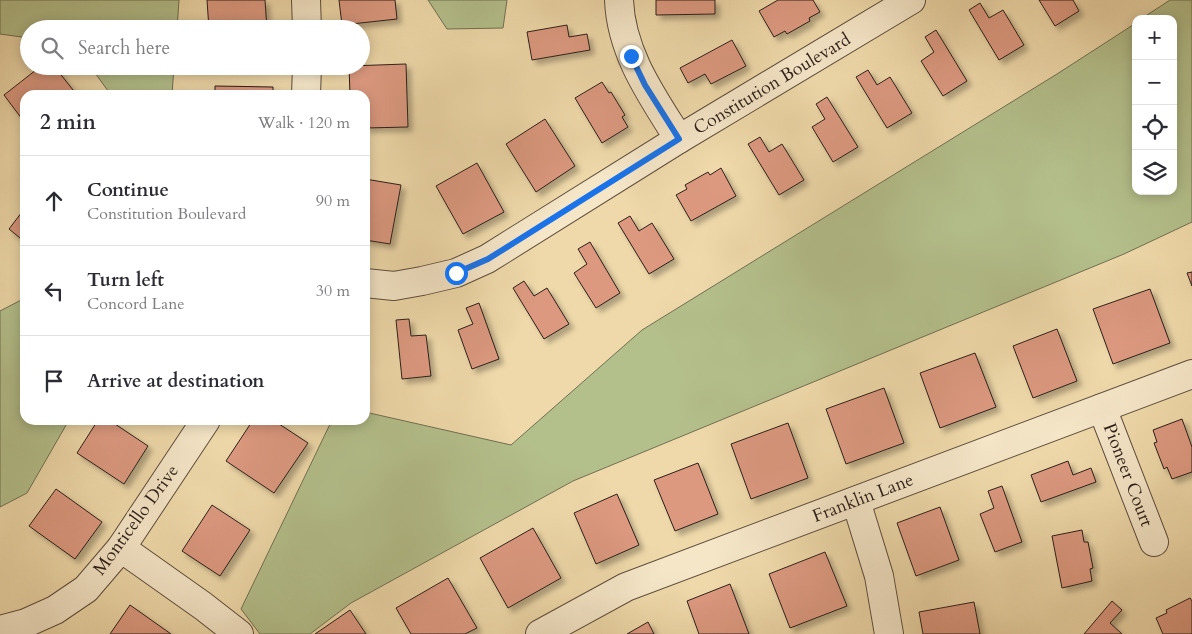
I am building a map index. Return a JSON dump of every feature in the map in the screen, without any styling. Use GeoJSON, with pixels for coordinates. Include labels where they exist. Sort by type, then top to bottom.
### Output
{"type":"FeatureCollection","features":[{"type":"Feature","properties":{"kind":"street"},"geometry":{"type":"LineString","coordinates":[[306,0],[307,20]]}},
{"type":"Feature","properties":{"kind":"street"},"geometry":{"type":"LineString","coordinates":[[619,0],[620,16],[631,56],[645,85],[679,139]]}},
{"type":"Feature","properties":{"kind":"street","name":"Constitution Boulevard"},"geometry":{"type":"LineString","coordinates":[[370,284],[394,286],[422,281],[456,273],[488,259],[679,139],[911,0]]}},
{"type":"Feature","properties":{"kind":"street"},"geometry":{"type":"LineString","coordinates":[[306,90],[307,75]]}},
{"type":"Feature","properties":{"kind":"street","name":"Franklin Lane"},"geometry":{"type":"LineString","coordinates":[[556,630],[626,587],[1192,374]]}},
{"type":"Feature","properties":{"kind":"street","name":"Pioneer Court"},"geometry":{"type":"LineString","coordinates":[[1102,408],[1154,542]]}},
{"type":"Feature","properties":{"kind":"street","name":"Monticello Drive"},"geometry":{"type":"LineString","coordinates":[[0,630],[26,623],[55,610],[86,589],[121,548],[203,425]]}},
{"type":"Feature","properties":{"kind":"street"},"geometry":{"type":"LineString","coordinates":[[856,501],[879,576],[889,634]]}},
{"type":"Feature","properties":{"kind":"street"},"geometry":{"type":"LineString","coordinates":[[121,548],[204,606],[239,634]]}},
{"type":"Feature","properties":{"kind":"green space"},"geometry":{"type":"Polygon","coordinates":[[[0,0],[179,0],[178,20],[20,20],[20,37],[0,34],[0,0]]]}},
{"type":"Feature","properties":{"kind":"green space"},"geometry":{"type":"Polygon","coordinates":[[[428,0],[507,0],[503,28],[447,29],[428,0]]]}},
{"type":"Feature","properties":{"kind":"green space"},"geometry":{"type":"Polygon","coordinates":[[[1170,0],[1192,0],[1192,222],[1124,254],[573,481],[351,603],[310,634],[260,634],[241,609],[330,425],[370,425],[370,413],[511,445],[642,330],[1057,74],[1132,26],[1132,195],[1177,195],[1177,15],[1147,15],[1170,0]]]}},
{"type":"Feature","properties":{"kind":"green space"},"geometry":{"type":"Polygon","coordinates":[[[97,75],[173,75],[172,90],[107,90],[97,75]]]}},
{"type":"Feature","properties":{"kind":"green space"},"geometry":{"type":"Polygon","coordinates":[[[20,301],[20,425],[66,425],[27,493],[0,507],[0,311],[20,301]]]}},
{"type":"Feature","properties":{"kind":"building"},"geometry":{"type":"Polygon","coordinates":[[[207,0],[265,0],[266,20],[208,20],[207,0]]]}},
{"type":"Feature","properties":{"kind":"building"},"geometry":{"type":"Polygon","coordinates":[[[339,0],[395,0],[397,19],[370,22],[370,20],[341,20],[339,0]]]}},
{"type":"Feature","properties":{"kind":"building"},"geometry":{"type":"Polygon","coordinates":[[[656,0],[715,0],[715,14],[656,15],[656,0]]]}},
{"type":"Feature","properties":{"kind":"building"},"geometry":{"type":"Polygon","coordinates":[[[778,0],[813,0],[820,12],[809,18],[810,21],[787,34],[785,31],[774,37],[759,11],[778,0]]]}},
{"type":"Feature","properties":{"kind":"building"},"geometry":{"type":"Polygon","coordinates":[[[1039,0],[1073,0],[1079,11],[1055,26],[1039,0]]]}},
{"type":"Feature","properties":{"kind":"building"},"geometry":{"type":"Polygon","coordinates":[[[980,3],[989,18],[1003,10],[1024,45],[999,60],[969,10],[980,3]]]}},
{"type":"Feature","properties":{"kind":"building"},"geometry":{"type":"Polygon","coordinates":[[[567,25],[569,37],[587,34],[590,50],[532,60],[527,32],[567,25]]]}},
{"type":"Feature","properties":{"kind":"building"},"geometry":{"type":"Polygon","coordinates":[[[936,30],[967,81],[943,96],[921,61],[934,52],[925,37],[936,30]]]}},
{"type":"Feature","properties":{"kind":"building"},"geometry":{"type":"Polygon","coordinates":[[[732,40],[746,66],[711,84],[705,74],[688,83],[680,68],[732,40]]]}},
{"type":"Feature","properties":{"kind":"building"},"geometry":{"type":"Polygon","coordinates":[[[406,64],[408,127],[370,128],[370,90],[350,90],[349,75],[370,75],[370,65],[406,64]]]}},
{"type":"Feature","properties":{"kind":"building"},"geometry":{"type":"Polygon","coordinates":[[[868,70],[877,85],[890,77],[912,113],[887,128],[856,77],[868,70]]]}},
{"type":"Feature","properties":{"kind":"building"},"geometry":{"type":"Polygon","coordinates":[[[30,75],[61,75],[73,90],[20,90],[20,116],[4,95],[30,75]]]}},
{"type":"Feature","properties":{"kind":"building"},"geometry":{"type":"Polygon","coordinates":[[[602,82],[609,93],[611,92],[625,115],[622,117],[628,127],[602,143],[575,98],[602,82]]]}},
{"type":"Feature","properties":{"kind":"building"},"geometry":{"type":"Polygon","coordinates":[[[215,86],[273,87],[273,90],[215,90],[215,86]]]}},
{"type":"Feature","properties":{"kind":"building"},"geometry":{"type":"Polygon","coordinates":[[[827,97],[858,147],[833,162],[812,127],[825,119],[816,104],[827,97]]]}},
{"type":"Feature","properties":{"kind":"building"},"geometry":{"type":"Polygon","coordinates":[[[545,119],[575,166],[536,192],[506,144],[545,119]]]}},
{"type":"Feature","properties":{"kind":"building"},"geometry":{"type":"Polygon","coordinates":[[[760,137],[769,152],[782,144],[804,180],[779,195],[748,144],[760,137]]]}},
{"type":"Feature","properties":{"kind":"building"},"geometry":{"type":"Polygon","coordinates":[[[477,163],[504,212],[463,234],[436,186],[477,163]]]}},
{"type":"Feature","properties":{"kind":"building"},"geometry":{"type":"Polygon","coordinates":[[[721,168],[736,196],[691,221],[676,195],[687,189],[685,185],[708,172],[710,175],[721,168]]]}},
{"type":"Feature","properties":{"kind":"building"},"geometry":{"type":"Polygon","coordinates":[[[370,180],[401,185],[390,244],[370,241],[370,180]]]}},
{"type":"Feature","properties":{"kind":"building"},"geometry":{"type":"Polygon","coordinates":[[[20,215],[20,238],[9,229],[20,215]]]}},
{"type":"Feature","properties":{"kind":"building"},"geometry":{"type":"Polygon","coordinates":[[[630,216],[639,231],[652,223],[674,259],[649,274],[618,223],[630,216]]]}},
{"type":"Feature","properties":{"kind":"building"},"geometry":{"type":"Polygon","coordinates":[[[590,242],[620,293],[596,308],[574,273],[587,264],[578,249],[590,242]]]}},
{"type":"Feature","properties":{"kind":"building"},"geometry":{"type":"Polygon","coordinates":[[[1192,272],[1192,286],[1187,273],[1192,272]]]}},
{"type":"Feature","properties":{"kind":"building"},"geometry":{"type":"Polygon","coordinates":[[[524,281],[534,296],[547,288],[569,324],[544,339],[513,288],[524,281]]]}},
{"type":"Feature","properties":{"kind":"building"},"geometry":{"type":"Polygon","coordinates":[[[1150,289],[1170,343],[1113,364],[1093,309],[1150,289]]]}},
{"type":"Feature","properties":{"kind":"building"},"geometry":{"type":"Polygon","coordinates":[[[479,303],[499,359],[472,369],[458,330],[473,324],[466,308],[479,303]]]}},
{"type":"Feature","properties":{"kind":"building"},"geometry":{"type":"Polygon","coordinates":[[[409,319],[411,336],[426,335],[431,376],[402,379],[396,320],[409,319]]]}},
{"type":"Feature","properties":{"kind":"building"},"geometry":{"type":"Polygon","coordinates":[[[1057,329],[1077,381],[1033,398],[1013,346],[1057,329]]]}},
{"type":"Feature","properties":{"kind":"building"},"geometry":{"type":"Polygon","coordinates":[[[975,353],[996,407],[940,428],[920,373],[975,353]]]}},
{"type":"Feature","properties":{"kind":"building"},"geometry":{"type":"Polygon","coordinates":[[[884,388],[904,443],[846,464],[826,409],[884,388]]]}},
{"type":"Feature","properties":{"kind":"building"},"geometry":{"type":"Polygon","coordinates":[[[1182,419],[1192,447],[1192,472],[1172,479],[1167,467],[1164,469],[1154,443],[1157,442],[1153,430],[1182,419]]]}},
{"type":"Feature","properties":{"kind":"building"},"geometry":{"type":"Polygon","coordinates":[[[788,423],[808,478],[751,499],[731,444],[788,423]]]}},
{"type":"Feature","properties":{"kind":"building"},"geometry":{"type":"Polygon","coordinates":[[[95,425],[116,425],[148,446],[124,484],[77,453],[95,425]]]}},
{"type":"Feature","properties":{"kind":"building"},"geometry":{"type":"Polygon","coordinates":[[[250,425],[281,425],[308,443],[274,493],[226,461],[250,425]]]}},
{"type":"Feature","properties":{"kind":"building"},"geometry":{"type":"Polygon","coordinates":[[[1068,461],[1073,475],[1091,468],[1096,482],[1041,502],[1031,475],[1068,461]]]}},
{"type":"Feature","properties":{"kind":"building"},"geometry":{"type":"Polygon","coordinates":[[[698,463],[718,514],[675,531],[654,480],[698,463]]]}},
{"type":"Feature","properties":{"kind":"building"},"geometry":{"type":"Polygon","coordinates":[[[1002,486],[1022,542],[995,552],[980,514],[994,508],[988,491],[1002,486]]]}},
{"type":"Feature","properties":{"kind":"building"},"geometry":{"type":"Polygon","coordinates":[[[56,489],[102,522],[75,559],[29,526],[56,489]]]}},
{"type":"Feature","properties":{"kind":"building"},"geometry":{"type":"Polygon","coordinates":[[[617,494],[639,545],[596,564],[574,513],[617,494]]]}},
{"type":"Feature","properties":{"kind":"building"},"geometry":{"type":"Polygon","coordinates":[[[212,505],[250,530],[220,576],[182,551],[212,505]]]}},
{"type":"Feature","properties":{"kind":"building"},"geometry":{"type":"Polygon","coordinates":[[[940,507],[959,560],[916,576],[897,523],[940,507]]]}},
{"type":"Feature","properties":{"kind":"building"},"geometry":{"type":"Polygon","coordinates":[[[533,528],[561,578],[508,608],[480,558],[533,528]]]}},
{"type":"Feature","properties":{"kind":"building"},"geometry":{"type":"Polygon","coordinates":[[[1082,530],[1084,542],[1088,542],[1093,568],[1090,569],[1092,581],[1062,588],[1052,536],[1082,530]]]}},
{"type":"Feature","properties":{"kind":"building"},"geometry":{"type":"Polygon","coordinates":[[[825,552],[847,606],[790,628],[769,574],[825,552]]]}},
{"type":"Feature","properties":{"kind":"building"},"geometry":{"type":"Polygon","coordinates":[[[448,578],[477,628],[465,634],[411,634],[396,608],[448,578]]]}},
{"type":"Feature","properties":{"kind":"building"},"geometry":{"type":"Polygon","coordinates":[[[730,584],[749,634],[699,634],[687,601],[730,584]]]}},
{"type":"Feature","properties":{"kind":"building"},"geometry":{"type":"Polygon","coordinates":[[[1190,598],[1192,601],[1192,634],[1163,634],[1156,618],[1167,613],[1166,610],[1190,598]]]}},
{"type":"Feature","properties":{"kind":"building"},"geometry":{"type":"Polygon","coordinates":[[[1112,601],[1122,610],[1110,623],[1122,634],[1084,634],[1112,601]]]}},
{"type":"Feature","properties":{"kind":"building"},"geometry":{"type":"Polygon","coordinates":[[[974,602],[980,634],[923,634],[919,612],[974,602]]]}},
{"type":"Feature","properties":{"kind":"building"},"geometry":{"type":"Polygon","coordinates":[[[130,605],[171,634],[110,634],[130,605]]]}},
{"type":"Feature","properties":{"kind":"building"},"geometry":{"type":"Polygon","coordinates":[[[350,610],[366,634],[315,634],[350,610]]]}},
{"type":"Feature","properties":{"kind":"building"},"geometry":{"type":"Polygon","coordinates":[[[648,622],[654,634],[627,634],[648,622]]]}},
{"type":"Feature","properties":{"kind":"route"},"geometry":{"type":"LineString","coordinates":[[456,273],[488,259],[679,139],[645,85],[631,56]]}}]}
